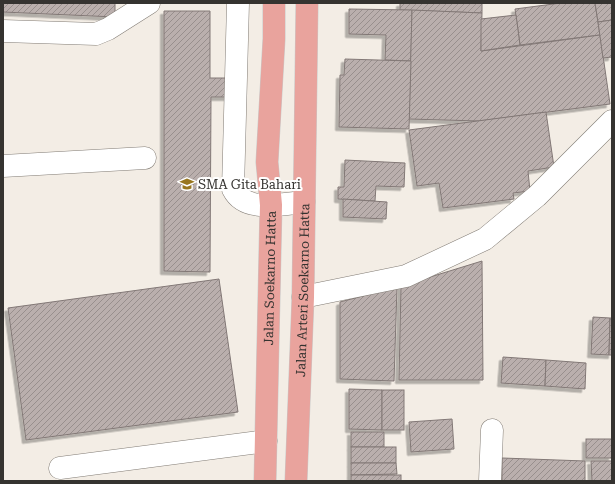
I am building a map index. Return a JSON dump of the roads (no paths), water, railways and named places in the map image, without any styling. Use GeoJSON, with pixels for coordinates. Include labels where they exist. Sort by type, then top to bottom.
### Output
{"type":"FeatureCollection","features":[{"type":"Feature","properties":{"kind":"main road","name":"Jalan Soekarno Hatta"},"geometry":{"type":"LineString","coordinates":[[265,481],[271,205],[267,162],[274,39],[274,3]]}},
{"type":"Feature","properties":{"kind":"main road","name":"Jalan Arteri Soekarno Hatta"},"geometry":{"type":"LineString","coordinates":[[296,481],[303,297],[307,3]]}},
{"type":"Feature","properties":{"kind":"lane"},"geometry":{"type":"LineString","coordinates":[[3,31],[96,34],[108,29],[149,3]]}},
{"type":"Feature","properties":{"kind":"lane"},"geometry":{"type":"LineString","coordinates":[[238,3],[233,189],[237,196],[250,204],[271,205],[304,202]]}},
{"type":"Feature","properties":{"kind":"lane"},"geometry":{"type":"LineString","coordinates":[[303,297],[406,276],[485,239],[537,196],[612,121]]}},
{"type":"Feature","properties":{"kind":"lane"},"geometry":{"type":"LineString","coordinates":[[3,166],[144,158]]}},
{"type":"Feature","properties":{"kind":"lane"},"geometry":{"type":"LineString","coordinates":[[490,481],[492,430]]}},
{"type":"Feature","properties":{"kind":"lane"},"geometry":{"type":"LineString","coordinates":[[60,468],[266,441]]}},
{"type":"Feature","properties":{"kind":"place","name":"SMA Gita Bahari"},"geometry":{"type":"Point","coordinates":[187,184]}}]}
